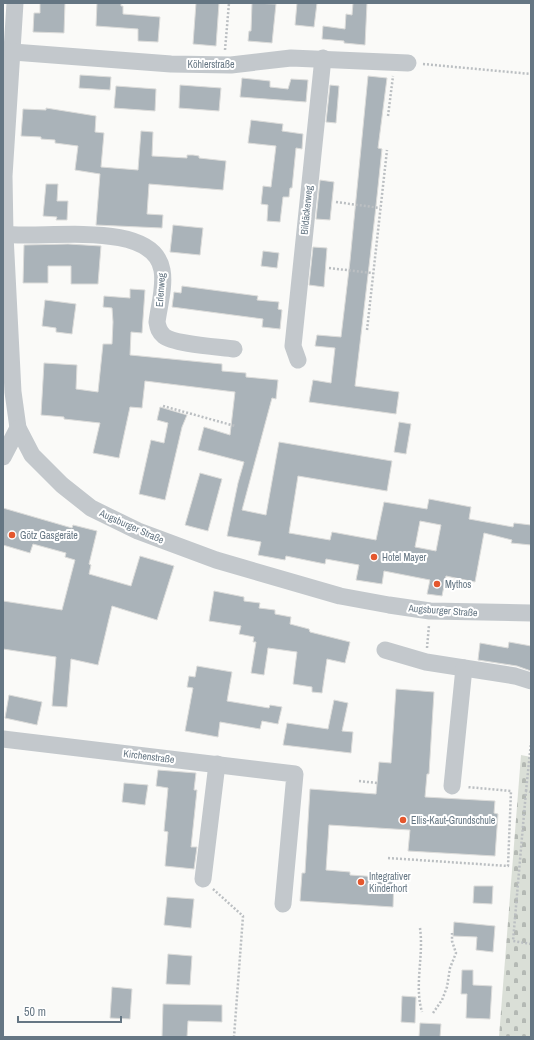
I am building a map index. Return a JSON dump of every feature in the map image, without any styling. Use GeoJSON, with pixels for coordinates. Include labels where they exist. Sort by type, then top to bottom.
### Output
{"type":"FeatureCollection","features":[{"type":"Feature","properties":{"kind":"street","name":"Augsburger Straße"},"geometry":{"type":"LineString","coordinates":[[15,3],[9,63],[4,176],[4,234],[13,392],[18,428],[32,455],[62,485],[91,508],[120,523],[204,556],[288,582],[340,596],[430,611],[531,612]]}},
{"type":"Feature","properties":{"kind":"street","name":"Köhlerstraße"},"geometry":{"type":"LineString","coordinates":[[9,63],[224,65],[291,58],[401,62]]}},
{"type":"Feature","properties":{"kind":"street","name":"Bildäckerweg"},"geometry":{"type":"LineString","coordinates":[[298,360],[293,342],[323,58]]}},
{"type":"Feature","properties":{"kind":"street","name":"Erlenweg"},"geometry":{"type":"LineString","coordinates":[[4,234],[98,235],[139,242],[149,248],[156,255],[163,271],[157,322],[163,335],[175,340],[234,349]]}},
{"type":"Feature","properties":{"kind":"street"},"geometry":{"type":"LineString","coordinates":[[3,457],[18,428]]}},
{"type":"Feature","properties":{"kind":"street"},"geometry":{"type":"LineString","coordinates":[[384,650],[426,662],[515,676],[531,681]]}},
{"type":"Feature","properties":{"kind":"street"},"geometry":{"type":"LineString","coordinates":[[452,786],[464,668]]}},
{"type":"Feature","properties":{"kind":"street","name":"Kirchenstraße"},"geometry":{"type":"LineString","coordinates":[[3,739],[295,774],[283,904]]}},
{"type":"Feature","properties":{"kind":"street"},"geometry":{"type":"LineString","coordinates":[[208,880],[217,764]]}},
{"type":"Feature","properties":{"kind":"path"},"geometry":{"type":"LineString","coordinates":[[224,65],[229,3]]}},
{"type":"Feature","properties":{"kind":"path"},"geometry":{"type":"LineString","coordinates":[[388,116],[401,62],[531,74]]}},
{"type":"Feature","properties":{"kind":"path"},"geometry":{"type":"LineString","coordinates":[[367,330],[372,273],[387,150]]}},
{"type":"Feature","properties":{"kind":"path"},"geometry":{"type":"LineString","coordinates":[[336,202],[380,208]]}},
{"type":"Feature","properties":{"kind":"path"},"geometry":{"type":"LineString","coordinates":[[328,268],[372,273]]}},
{"type":"Feature","properties":{"kind":"path"},"geometry":{"type":"LineString","coordinates":[[163,406],[235,426]]}},
{"type":"Feature","properties":{"kind":"path"},"geometry":{"type":"LineString","coordinates":[[426,662],[430,611]]}},
{"type":"Feature","properties":{"kind":"path"},"geometry":{"type":"LineString","coordinates":[[531,743],[513,941],[531,944]]}},
{"type":"Feature","properties":{"kind":"path"},"geometry":{"type":"LineString","coordinates":[[359,781],[377,783]]}},
{"type":"Feature","properties":{"kind":"path"},"geometry":{"type":"LineString","coordinates":[[388,858],[508,866],[511,791],[452,786]]}},
{"type":"Feature","properties":{"kind":"path"},"geometry":{"type":"LineString","coordinates":[[526,791],[531,792]]}},
{"type":"Feature","properties":{"kind":"path"},"geometry":{"type":"LineString","coordinates":[[208,880],[213,890],[242,916],[234,1037]]}},
{"type":"Feature","properties":{"kind":"path"},"geometry":{"type":"LineString","coordinates":[[420,928],[422,943],[418,1000],[422,1012]]}},
{"type":"Feature","properties":{"kind":"path"},"geometry":{"type":"LineString","coordinates":[[433,1013],[442,1000],[447,987],[450,968],[456,953],[452,941],[452,933]]}},
{"type":"Feature","properties":{"kind":"green space"},"geometry":{"type":"Polygon","coordinates":[[[521,755],[531,757],[531,1037],[499,1037],[521,755]]]}},
{"type":"Feature","properties":{"kind":"building"},"geometry":{"type":"Polygon","coordinates":[[[40,3],[65,3],[64,33],[33,32],[34,13],[40,13],[40,3]]]}},
{"type":"Feature","properties":{"kind":"building"},"geometry":{"type":"Polygon","coordinates":[[[97,3],[121,3],[121,6],[123,6],[123,14],[160,17],[158,42],[138,41],[138,29],[96,26],[97,3]]]}},
{"type":"Feature","properties":{"kind":"building"},"geometry":{"type":"Polygon","coordinates":[[[196,3],[219,3],[216,46],[193,44],[196,3]]]}},
{"type":"Feature","properties":{"kind":"building"},"geometry":{"type":"Polygon","coordinates":[[[252,3],[276,4],[272,43],[248,41],[249,31],[251,31],[252,3]]]}},
{"type":"Feature","properties":{"kind":"building"},"geometry":{"type":"Polygon","coordinates":[[[297,3],[317,3],[314,27],[295,25],[297,3]]]}},
{"type":"Feature","properties":{"kind":"building"},"geometry":{"type":"Polygon","coordinates":[[[353,3],[367,3],[365,45],[322,39],[323,26],[345,29],[346,14],[352,15],[353,3]]]}},
{"type":"Feature","properties":{"kind":"building"},"geometry":{"type":"Polygon","coordinates":[[[80,75],[111,77],[110,90],[79,88],[80,75]]]}},
{"type":"Feature","properties":{"kind":"building"},"geometry":{"type":"Polygon","coordinates":[[[368,76],[387,78],[378,148],[382,149],[355,386],[399,392],[396,414],[309,402],[313,380],[331,383],[335,348],[315,346],[317,335],[341,337],[368,76]]]}},
{"type":"Feature","properties":{"kind":"building"},"geometry":{"type":"Polygon","coordinates":[[[242,78],[270,81],[270,87],[288,89],[291,79],[308,80],[306,102],[240,97],[242,78]]]}},
{"type":"Feature","properties":{"kind":"building"},"geometry":{"type":"Polygon","coordinates":[[[180,85],[221,88],[219,111],[179,108],[180,85]]]}},
{"type":"Feature","properties":{"kind":"building"},"geometry":{"type":"Polygon","coordinates":[[[330,85],[339,86],[336,123],[326,122],[330,85]]]}},
{"type":"Feature","properties":{"kind":"building"},"geometry":{"type":"Polygon","coordinates":[[[116,86],[156,89],[155,111],[114,108],[116,86]]]}},
{"type":"Feature","properties":{"kind":"building"},"geometry":{"type":"Polygon","coordinates":[[[46,108],[96,116],[95,132],[104,133],[101,167],[138,170],[141,131],[153,132],[152,156],[187,158],[187,155],[193,155],[199,156],[199,158],[226,161],[223,190],[149,184],[147,214],[163,215],[162,228],[96,225],[100,174],[75,170],[78,146],[55,143],[55,140],[41,139],[41,137],[21,136],[23,109],[46,110],[46,108]]]}},
{"type":"Feature","properties":{"kind":"building"},"geometry":{"type":"Polygon","coordinates":[[[251,120],[283,124],[282,131],[303,134],[302,149],[296,148],[292,188],[290,188],[289,197],[283,197],[280,222],[267,221],[268,205],[261,204],[263,186],[271,187],[276,146],[248,143],[251,120]]]}},
{"type":"Feature","properties":{"kind":"building"},"geometry":{"type":"Polygon","coordinates":[[[320,180],[334,182],[330,220],[316,219],[320,180]]]}},
{"type":"Feature","properties":{"kind":"building"},"geometry":{"type":"Polygon","coordinates":[[[46,184],[58,184],[57,201],[68,201],[67,220],[56,220],[57,217],[43,216],[46,184]]]}},
{"type":"Feature","properties":{"kind":"building"},"geometry":{"type":"Polygon","coordinates":[[[173,225],[203,228],[200,255],[170,252],[173,225]]]}},
{"type":"Feature","properties":{"kind":"building"},"geometry":{"type":"Polygon","coordinates":[[[68,244],[101,246],[98,284],[71,284],[71,266],[48,266],[48,283],[23,283],[24,245],[68,244]]]}},
{"type":"Feature","properties":{"kind":"building"},"geometry":{"type":"Polygon","coordinates":[[[313,247],[327,248],[324,287],[309,285],[313,247]]]}},
{"type":"Feature","properties":{"kind":"building"},"geometry":{"type":"Polygon","coordinates":[[[263,251],[279,253],[277,268],[261,266],[263,251]]]}},
{"type":"Feature","properties":{"kind":"building"},"geometry":{"type":"Polygon","coordinates":[[[182,286],[258,296],[257,300],[279,302],[278,309],[282,310],[280,329],[262,327],[263,319],[172,307],[174,292],[181,293],[182,286]]]}},
{"type":"Feature","properties":{"kind":"building"},"geometry":{"type":"Polygon","coordinates":[[[130,289],[145,290],[142,333],[131,332],[130,355],[222,364],[222,371],[246,373],[246,377],[278,380],[276,399],[272,398],[242,510],[266,515],[279,442],[392,461],[387,491],[298,476],[289,533],[330,540],[332,532],[376,540],[384,502],[427,509],[429,499],[471,507],[469,519],[513,527],[514,523],[531,525],[531,545],[511,543],[512,540],[484,533],[475,582],[446,576],[442,596],[427,594],[430,580],[384,571],[382,584],[356,580],[359,565],[326,559],[325,564],[286,556],[285,560],[258,555],[261,542],[227,536],[244,462],[198,450],[204,427],[230,435],[235,392],[145,381],[142,408],[130,407],[119,458],[93,453],[100,423],[41,415],[44,363],[77,365],[76,389],[98,392],[103,344],[112,344],[112,308],[103,307],[104,296],[130,298],[130,289]],[[420,521],[415,547],[436,551],[441,525],[420,521]]]}},
{"type":"Feature","properties":{"kind":"building"},"geometry":{"type":"Polygon","coordinates":[[[45,300],[76,304],[72,334],[56,332],[56,328],[42,326],[45,300]]]}},
{"type":"Feature","properties":{"kind":"building"},"geometry":{"type":"Polygon","coordinates":[[[160,407],[187,415],[182,427],[165,500],[139,494],[151,440],[164,443],[168,423],[157,420],[160,407]]]}},
{"type":"Feature","properties":{"kind":"building"},"geometry":{"type":"Polygon","coordinates":[[[399,422],[411,424],[406,454],[394,452],[399,422]]]}},
{"type":"Feature","properties":{"kind":"building"},"geometry":{"type":"Polygon","coordinates":[[[200,473],[222,479],[208,531],[185,525],[200,473]]]}},
{"type":"Feature","properties":{"kind":"building"},"geometry":{"type":"Polygon","coordinates":[[[3,508],[72,528],[73,525],[97,531],[89,564],[91,565],[89,574],[131,586],[140,556],[174,566],[157,620],[112,606],[98,665],[71,659],[67,707],[52,706],[56,657],[3,649],[3,601],[62,610],[75,560],[65,557],[66,553],[33,544],[30,553],[3,545],[3,508]]]}},
{"type":"Feature","properties":{"kind":"building"},"geometry":{"type":"Polygon","coordinates":[[[214,591],[244,597],[244,601],[260,603],[259,608],[275,610],[275,614],[291,617],[290,624],[309,629],[310,632],[350,642],[345,663],[327,659],[322,693],[312,692],[312,687],[293,684],[297,652],[268,648],[264,675],[251,673],[256,642],[253,642],[254,637],[239,634],[241,626],[209,621],[214,591]]]}},
{"type":"Feature","properties":{"kind":"building"},"geometry":{"type":"Polygon","coordinates":[[[509,642],[531,646],[531,671],[517,666],[478,660],[480,643],[508,648],[509,642]]]}},
{"type":"Feature","properties":{"kind":"building"},"geometry":{"type":"Polygon","coordinates":[[[197,666],[232,672],[227,701],[269,708],[270,705],[282,707],[278,724],[262,721],[260,729],[220,722],[218,737],[185,731],[193,688],[187,687],[189,676],[195,677],[197,666]]]}},
{"type":"Feature","properties":{"kind":"building"},"geometry":{"type":"Polygon","coordinates":[[[396,689],[434,692],[429,774],[427,774],[425,797],[495,801],[494,813],[498,814],[495,856],[408,851],[410,830],[329,825],[326,870],[350,872],[350,875],[394,878],[393,907],[300,901],[302,873],[305,873],[310,789],[376,794],[379,762],[391,763],[396,689]]]}},
{"type":"Feature","properties":{"kind":"building"},"geometry":{"type":"Polygon","coordinates":[[[9,695],[42,702],[37,725],[5,718],[9,695]]]}},
{"type":"Feature","properties":{"kind":"building"},"geometry":{"type":"Polygon","coordinates":[[[334,700],[348,703],[342,731],[353,732],[351,753],[283,745],[287,723],[328,729],[334,700]]]}},
{"type":"Feature","properties":{"kind":"building"},"geometry":{"type":"Polygon","coordinates":[[[158,770],[196,773],[194,790],[197,790],[191,847],[197,847],[194,869],[165,866],[168,832],[164,831],[168,788],[156,786],[158,770]]]}},
{"type":"Feature","properties":{"kind":"building"},"geometry":{"type":"Polygon","coordinates":[[[124,783],[148,785],[145,805],[122,802],[124,783]]]}},
{"type":"Feature","properties":{"kind":"building"},"geometry":{"type":"Polygon","coordinates":[[[474,886],[493,886],[492,904],[473,903],[474,886]]]}},
{"type":"Feature","properties":{"kind":"building"},"geometry":{"type":"Polygon","coordinates":[[[167,897],[194,899],[191,928],[164,925],[167,897]]]}},
{"type":"Feature","properties":{"kind":"building"},"geometry":{"type":"Polygon","coordinates":[[[454,922],[495,926],[493,952],[476,950],[477,937],[453,936],[454,922]]]}},
{"type":"Feature","properties":{"kind":"building"},"geometry":{"type":"Polygon","coordinates":[[[168,954],[192,956],[190,985],[166,984],[168,954]]]}},
{"type":"Feature","properties":{"kind":"building"},"geometry":{"type":"Polygon","coordinates":[[[462,970],[473,970],[473,985],[492,986],[490,1019],[466,1018],[467,994],[461,994],[462,970]]]}},
{"type":"Feature","properties":{"kind":"building"},"geometry":{"type":"Polygon","coordinates":[[[112,987],[132,989],[130,1019],[110,1018],[112,987]]]}},
{"type":"Feature","properties":{"kind":"building"},"geometry":{"type":"Polygon","coordinates":[[[402,996],[416,997],[415,1023],[401,1022],[402,996]]]}},
{"type":"Feature","properties":{"kind":"building"},"geometry":{"type":"Polygon","coordinates":[[[163,1004],[222,1005],[222,1022],[188,1021],[187,1037],[162,1037],[163,1004]]]}},
{"type":"Feature","properties":{"kind":"building"},"geometry":{"type":"Polygon","coordinates":[[[420,1023],[441,1024],[440,1037],[419,1037],[420,1023]]]}},
{"type":"Feature","properties":{"kind":"place","name":"Götz Gasgeräte"},"geometry":{"type":"Point","coordinates":[12,535]}},
{"type":"Feature","properties":{"kind":"place","name":"Hotel Mayer"},"geometry":{"type":"Point","coordinates":[374,557]}},
{"type":"Feature","properties":{"kind":"place","name":"Mythos"},"geometry":{"type":"Point","coordinates":[437,584]}},
{"type":"Feature","properties":{"kind":"place","name":"Ellis-Kaut-Grundschule"},"geometry":{"type":"Point","coordinates":[403,820]}},
{"type":"Feature","properties":{"kind":"place","name":"Integrativer Kinderhort"},"geometry":{"type":"Point","coordinates":[361,882]}}]}
